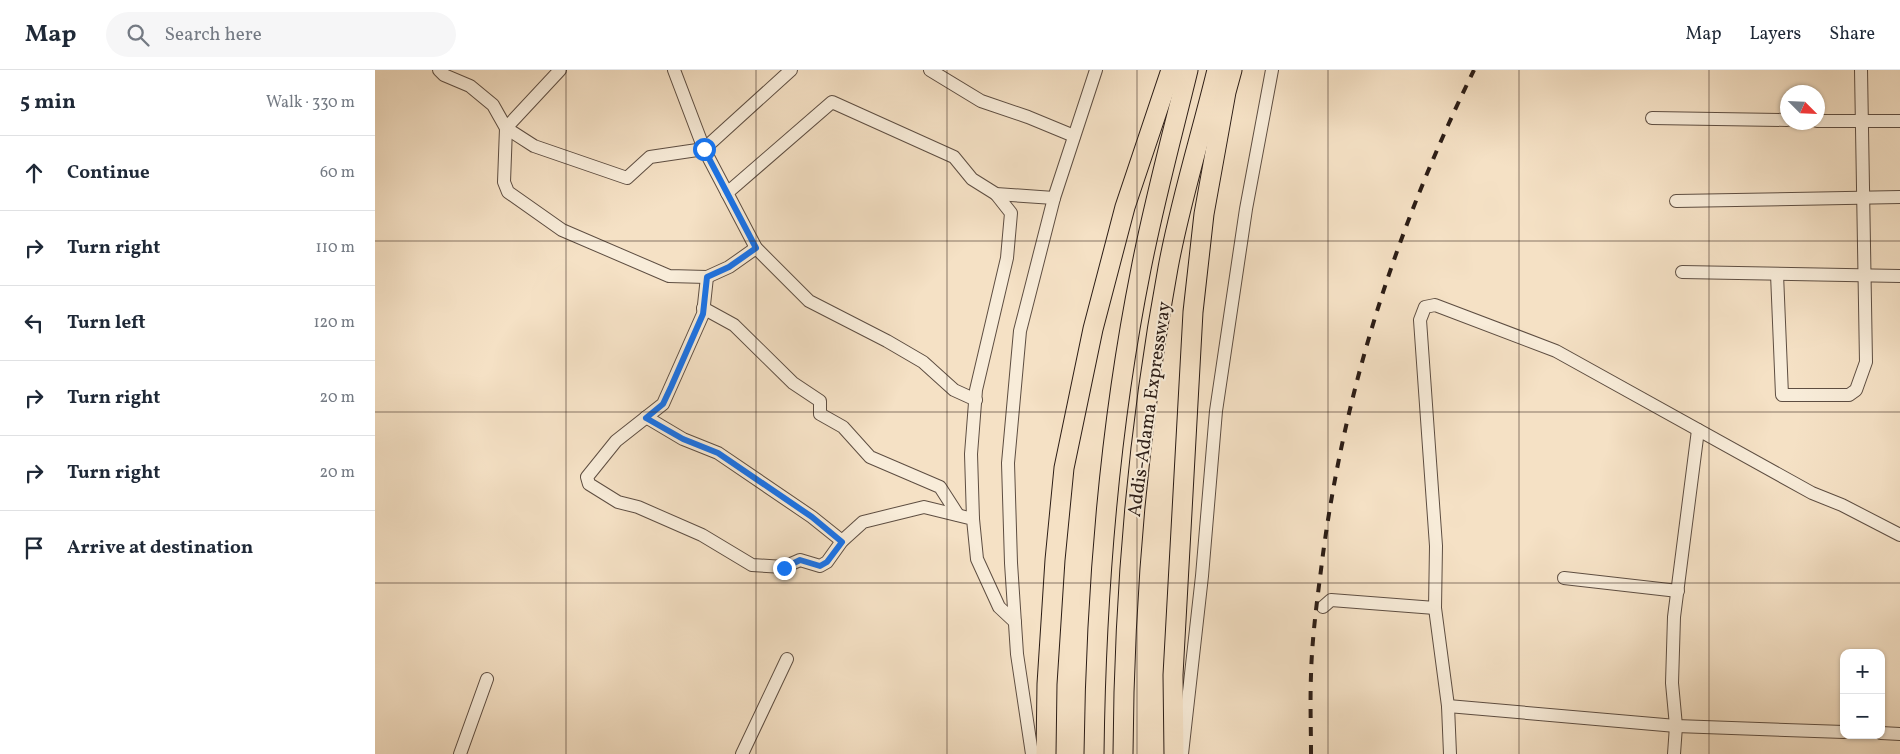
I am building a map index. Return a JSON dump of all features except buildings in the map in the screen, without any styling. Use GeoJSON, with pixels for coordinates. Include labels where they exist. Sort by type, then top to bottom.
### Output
{"type":"FeatureCollection","features":[{"type":"Feature","properties":{"kind":"highway"},"geometry":{"type":"LineString","coordinates":[[1046,754],[1050,636],[1064,468],[1093,329],[1125,207],[1171,70]]}},
{"type":"Feature","properties":{"kind":"highway","name":"Addis-Adama Expressway"},"geometry":{"type":"LineString","coordinates":[[1094,754],[1100,571],[1114,432],[1141,269],[1188,70]]}},
{"type":"Feature","properties":{"kind":"highway","name":"Addis-Adama Expressway"},"geometry":{"type":"LineString","coordinates":[[1123,754],[1123,680],[1129,564],[1142,432],[1168,267],[1217,70]]}},
{"type":"Feature","properties":{"kind":"highway"},"geometry":{"type":"LineString","coordinates":[[1174,754],[1173,675],[1193,312],[1204,214],[1226,92],[1232,70]]}},
{"type":"Feature","properties":{"kind":"street"},"geometry":{"type":"LineString","coordinates":[[439,70],[470,86],[493,105],[506,128],[534,146],[627,178],[650,157],[704,149],[791,70]]}},
{"type":"Feature","properties":{"kind":"street"},"geometry":{"type":"LineString","coordinates":[[560,70],[506,128],[503,153],[503,182],[508,192],[562,230],[669,276],[707,277],[729,267],[756,248]]}},
{"type":"Feature","properties":{"kind":"street"},"geometry":{"type":"LineString","coordinates":[[930,70],[981,102],[1028,117],[1074,136]]}},
{"type":"Feature","properties":{"kind":"street"},"geometry":{"type":"LineString","coordinates":[[1032,754],[1017,654],[1011,563],[1008,463],[1019,340],[1054,198],[1096,70]]}},
{"type":"Feature","properties":{"kind":"street"},"geometry":{"type":"LineString","coordinates":[[1182,754],[1202,576],[1216,411],[1246,209],[1272,70]]}},
{"type":"Feature","properties":{"kind":"street"},"geometry":{"type":"LineString","coordinates":[[1777,274],[1782,395],[1849,394],[1856,390],[1866,362],[1861,70]]}},
{"type":"Feature","properties":{"kind":"street"},"geometry":{"type":"LineString","coordinates":[[679,72],[704,149],[756,248],[809,301],[923,362],[954,390],[976,400]]}},
{"type":"Feature","properties":{"kind":"street"},"geometry":{"type":"LineString","coordinates":[[727,193],[832,102],[954,157],[972,179],[996,194],[1011,213],[1007,258],[989,331],[976,400],[971,454],[973,519],[977,559],[999,607],[1015,622]]}},
{"type":"Feature","properties":{"kind":"street"},"geometry":{"type":"LineString","coordinates":[[1652,118],[1780,120]]}},
{"type":"Feature","properties":{"kind":"street"},"geometry":{"type":"LineString","coordinates":[[1825,121],[1900,121]]}},
{"type":"Feature","properties":{"kind":"street"},"geometry":{"type":"LineString","coordinates":[[996,194],[1054,198]]}},
{"type":"Feature","properties":{"kind":"street"},"geometry":{"type":"LineString","coordinates":[[1676,201],[1900,197]]}},
{"type":"Feature","properties":{"kind":"street"},"geometry":{"type":"LineString","coordinates":[[1682,272],[1900,276]]}},
{"type":"Feature","properties":{"kind":"street"},"geometry":{"type":"LineString","coordinates":[[707,277],[703,308],[663,404],[616,441],[587,478],[589,484],[618,502],[638,507],[702,535],[751,564],[784,568],[800,560],[820,566],[827,562],[842,542],[863,522],[924,507],[973,519]]}},
{"type":"Feature","properties":{"kind":"street"},"geometry":{"type":"LineString","coordinates":[[1450,754],[1448,706],[1435,608],[1436,546],[1420,320],[1425,307],[1435,305],[1556,351],[1812,492],[1900,535]]}},
{"type":"Feature","properties":{"kind":"street"},"geometry":{"type":"LineString","coordinates":[[703,308],[734,326],[793,383],[820,401],[819,414],[843,427],[870,457],[941,487],[958,515]]}},
{"type":"Feature","properties":{"kind":"street"},"geometry":{"type":"LineString","coordinates":[[646,418],[683,439],[718,453],[812,517],[842,542]]}},
{"type":"Feature","properties":{"kind":"street"},"geometry":{"type":"LineString","coordinates":[[1674,754],[1676,726],[1671,683],[1678,591],[1698,430]]}},
{"type":"Feature","properties":{"kind":"street"},"geometry":{"type":"LineString","coordinates":[[1564,578],[1678,591]]}},
{"type":"Feature","properties":{"kind":"street"},"geometry":{"type":"LineString","coordinates":[[1323,607],[1331,600],[1435,608]]}},
{"type":"Feature","properties":{"kind":"street"},"geometry":{"type":"LineString","coordinates":[[742,754],[787,660]]}},
{"type":"Feature","properties":{"kind":"street"},"geometry":{"type":"LineString","coordinates":[[460,754],[487,679]]}},
{"type":"Feature","properties":{"kind":"street"},"geometry":{"type":"LineString","coordinates":[[1448,706],[1676,726],[1840,732]]}},
{"type":"Feature","properties":{"kind":"street"},"geometry":{"type":"LineString","coordinates":[[1885,733],[1900,734]]}},
{"type":"Feature","properties":{"kind":"railway"},"geometry":{"type":"LineString","coordinates":[[1311,754],[1311,675],[1315,614],[1333,490],[1346,428],[1361,367],[1399,246],[1447,128],[1474,70]]}},
{"type":"Feature","properties":{"kind":"route"},"geometry":{"type":"LineString","coordinates":[[704,149],[756,248],[729,267],[707,277],[703,314],[663,404],[646,418],[683,439],[718,453],[812,517],[842,542],[827,562],[820,566],[800,560],[784,568]]}}]}
